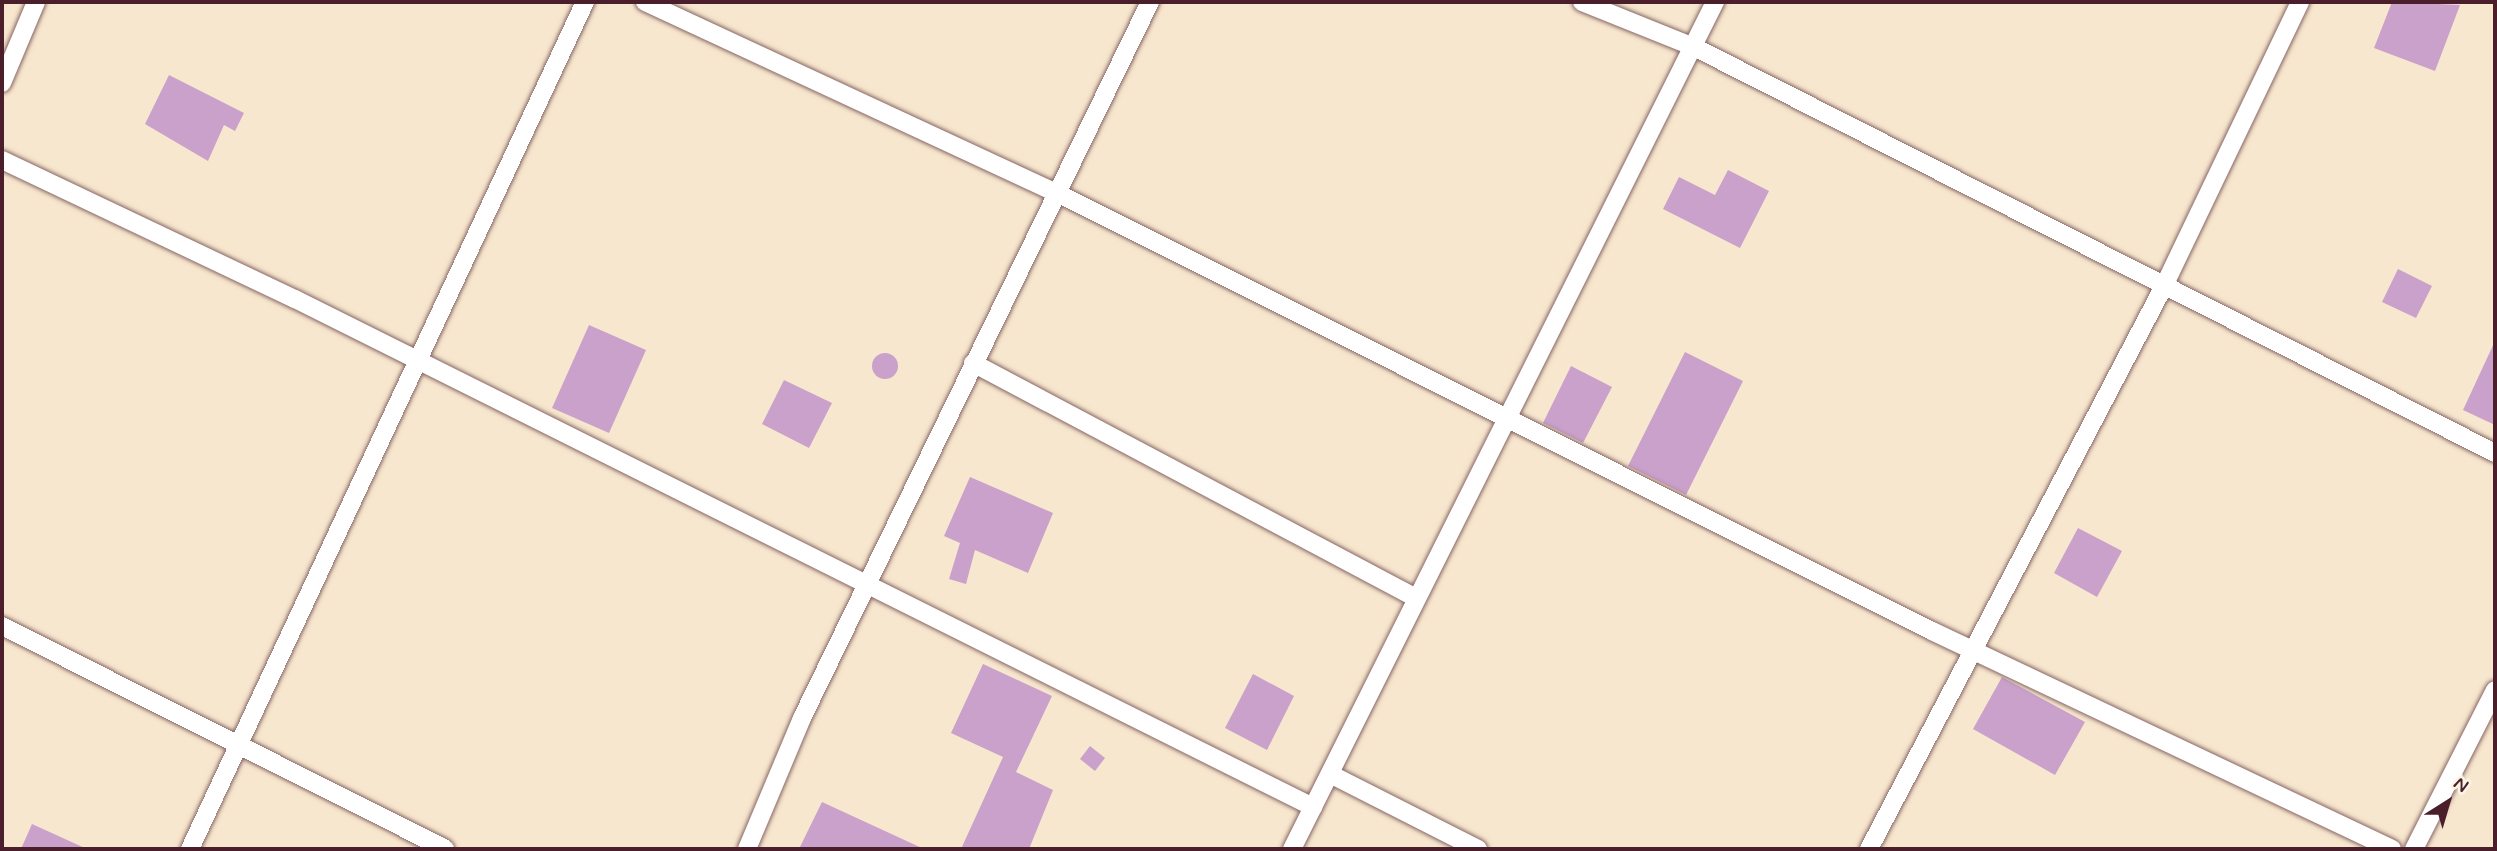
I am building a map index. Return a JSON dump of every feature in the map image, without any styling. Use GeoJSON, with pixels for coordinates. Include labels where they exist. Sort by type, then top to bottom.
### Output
{"type":"FeatureCollection","features":[{"type":"Feature","properties":{"kind":"street"},"geometry":{"type":"LineString","coordinates":[[2,83],[36,2]]}},
{"type":"Feature","properties":{"kind":"street"},"geometry":{"type":"LineString","coordinates":[[190,849],[241,752],[414,360],[585,2]]}},
{"type":"Feature","properties":{"kind":"street"},"geometry":{"type":"LineString","coordinates":[[645,2],[1055,192],[1970,649],[2392,849]]}},
{"type":"Feature","properties":{"kind":"street"},"geometry":{"type":"LineString","coordinates":[[747,849],[868,582],[1055,192],[1150,2]]}},
{"type":"Feature","properties":{"kind":"street"},"geometry":{"type":"LineString","coordinates":[[1582,2],[1694,47],[2495,453]]}},
{"type":"Feature","properties":{"kind":"street"},"geometry":{"type":"LineString","coordinates":[[1292,849],[1504,416],[1715,2]]}},
{"type":"Feature","properties":{"kind":"street"},"geometry":{"type":"LineString","coordinates":[[1869,849],[1970,649],[2164,286],[2300,2]]}},
{"type":"Feature","properties":{"kind":"street"},"geometry":{"type":"LineString","coordinates":[[2,160],[868,582],[1313,807]]}},
{"type":"Feature","properties":{"kind":"street"},"geometry":{"type":"LineString","coordinates":[[973,363],[1416,598]]}},
{"type":"Feature","properties":{"kind":"street"},"geometry":{"type":"LineString","coordinates":[[2,626],[241,752],[445,849]]}},
{"type":"Feature","properties":{"kind":"street"},"geometry":{"type":"LineString","coordinates":[[2414,849],[2495,690]]}},
{"type":"Feature","properties":{"kind":"street"},"geometry":{"type":"LineString","coordinates":[[1330,774],[1478,849]]}},
{"type":"Feature","properties":{"kind":"building"},"geometry":{"type":"Polygon","coordinates":[[[2392,2],[2460,5],[2435,71],[2374,48],[2392,2]]]}},
{"type":"Feature","properties":{"kind":"building"},"geometry":{"type":"Polygon","coordinates":[[[169,75],[244,113],[235,131],[224,125],[208,161],[145,124],[169,75]]]}},
{"type":"Feature","properties":{"kind":"building"},"geometry":{"type":"Polygon","coordinates":[[[1728,170],[1769,191],[1740,248],[1663,209],[1679,177],[1715,195],[1728,170]]]}},
{"type":"Feature","properties":{"kind":"building"},"geometry":{"type":"Polygon","coordinates":[[[2398,269],[2432,286],[2416,318],[2382,302],[2398,269]]]}},
{"type":"Feature","properties":{"kind":"building"},"geometry":{"type":"Polygon","coordinates":[[[589,325],[646,350],[609,433],[552,408],[589,325]]]}},
{"type":"Feature","properties":{"kind":"building"},"geometry":{"type":"Polygon","coordinates":[[[2495,341],[2495,425],[2463,410],[2495,341]]]}},
{"type":"Feature","properties":{"kind":"building"},"geometry":{"type":"Polygon","coordinates":[[[1685,352],[1743,381],[1686,495],[1628,466],[1685,352]]]}},
{"type":"Feature","properties":{"kind":"building"},"geometry":{"type":"Polygon","coordinates":[[[885,353],[894,357],[898,366],[894,375],[885,379],[876,375],[872,366],[876,357],[885,353]]]}},
{"type":"Feature","properties":{"kind":"building"},"geometry":{"type":"Polygon","coordinates":[[[1571,366],[1612,387],[1583,443],[1543,423],[1571,366]]]}},
{"type":"Feature","properties":{"kind":"building"},"geometry":{"type":"Polygon","coordinates":[[[784,380],[832,403],[809,448],[762,424],[784,380]]]}},
{"type":"Feature","properties":{"kind":"building"},"geometry":{"type":"Polygon","coordinates":[[[970,477],[1053,513],[1028,573],[975,550],[966,584],[949,579],[960,543],[944,536],[970,477]]]}},
{"type":"Feature","properties":{"kind":"building"},"geometry":{"type":"Polygon","coordinates":[[[2078,528],[2122,551],[2097,597],[2054,573],[2078,528]]]}},
{"type":"Feature","properties":{"kind":"building"},"geometry":{"type":"Polygon","coordinates":[[[983,664],[1052,696],[1016,772],[1053,790],[1029,849],[961,849],[1003,757],[951,733],[983,664]]]}},
{"type":"Feature","properties":{"kind":"building"},"geometry":{"type":"Polygon","coordinates":[[[1253,674],[1294,696],[1267,750],[1225,728],[1253,674]]]}},
{"type":"Feature","properties":{"kind":"building"},"geometry":{"type":"Polygon","coordinates":[[[2002,677],[2085,722],[2055,775],[1973,729],[2002,677]]]}},
{"type":"Feature","properties":{"kind":"building"},"geometry":{"type":"Polygon","coordinates":[[[1090,746],[1105,758],[1095,771],[1080,759],[1090,746]]]}},
{"type":"Feature","properties":{"kind":"building"},"geometry":{"type":"Polygon","coordinates":[[[822,802],[924,849],[799,849],[822,802]]]}},
{"type":"Feature","properties":{"kind":"building"},"geometry":{"type":"Polygon","coordinates":[[[32,824],[87,849],[21,849],[32,824]]]}}]}
